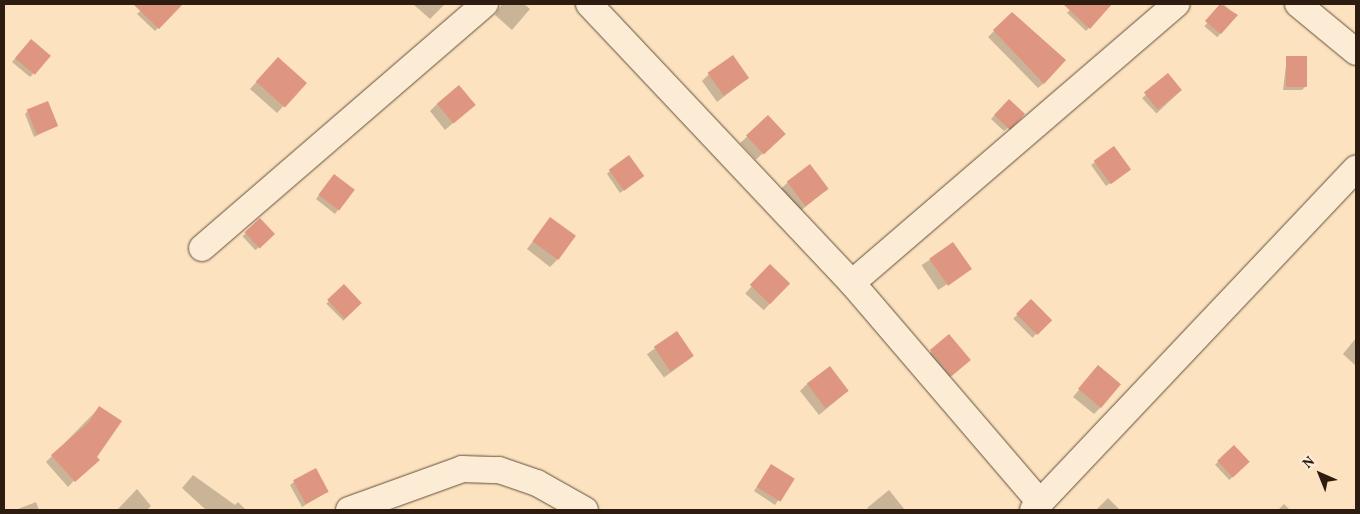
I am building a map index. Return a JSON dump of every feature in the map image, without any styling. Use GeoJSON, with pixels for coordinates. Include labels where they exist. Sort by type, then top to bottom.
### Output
{"type":"FeatureCollection","features":[{"type":"Feature","properties":{"kind":"street"},"geometry":{"type":"LineString","coordinates":[[202,248],[485,4]]}},
{"type":"Feature","properties":{"kind":"street"},"geometry":{"type":"LineString","coordinates":[[589,4],[852,283],[1036,506],[1356,168]]}},
{"type":"Feature","properties":{"kind":"street"},"geometry":{"type":"LineString","coordinates":[[852,283],[1176,4]]}},
{"type":"Feature","properties":{"kind":"street"},"geometry":{"type":"LineString","coordinates":[[1298,4],[1356,52]]}},
{"type":"Feature","properties":{"kind":"street"},"geometry":{"type":"LineString","coordinates":[[348,510],[462,469],[499,470],[537,483],[586,510]]}},
{"type":"Feature","properties":{"kind":"building"},"geometry":{"type":"Polygon","coordinates":[[[133,4],[183,4],[159,29],[133,4]]]}},
{"type":"Feature","properties":{"kind":"building"},"geometry":{"type":"Polygon","coordinates":[[[1063,4],[1112,4],[1090,29],[1063,4]]]}},
{"type":"Feature","properties":{"kind":"building"},"geometry":{"type":"Polygon","coordinates":[[[1220,4],[1238,15],[1221,34],[1205,21],[1220,4]]]}},
{"type":"Feature","properties":{"kind":"building"},"geometry":{"type":"Polygon","coordinates":[[[1012,12],[1066,60],[1044,84],[993,30],[1012,12]]]}},
{"type":"Feature","properties":{"kind":"building"},"geometry":{"type":"Polygon","coordinates":[[[31,39],[51,56],[35,75],[15,58],[31,39]]]}},
{"type":"Feature","properties":{"kind":"building"},"geometry":{"type":"Polygon","coordinates":[[[733,55],[749,78],[724,96],[708,73],[733,55]]]}},
{"type":"Feature","properties":{"kind":"building"},"geometry":{"type":"Polygon","coordinates":[[[1286,56],[1307,56],[1307,87],[1286,87],[1286,56]]]}},
{"type":"Feature","properties":{"kind":"building"},"geometry":{"type":"Polygon","coordinates":[[[278,57],[307,83],[285,108],[256,82],[278,57]]]}},
{"type":"Feature","properties":{"kind":"building"},"geometry":{"type":"Polygon","coordinates":[[[1168,73],[1182,90],[1158,110],[1144,93],[1168,73]]]}},
{"type":"Feature","properties":{"kind":"building"},"geometry":{"type":"Polygon","coordinates":[[[459,85],[476,105],[453,124],[437,104],[459,85]]]}},
{"type":"Feature","properties":{"kind":"building"},"geometry":{"type":"Polygon","coordinates":[[[1009,99],[1025,114],[1010,130],[994,115],[1009,99]]]}},
{"type":"Feature","properties":{"kind":"building"},"geometry":{"type":"Polygon","coordinates":[[[48,101],[58,126],[37,135],[27,110],[48,101]]]}},
{"type":"Feature","properties":{"kind":"building"},"geometry":{"type":"Polygon","coordinates":[[[768,115],[786,134],[764,154],[746,135],[768,115]]]}},
{"type":"Feature","properties":{"kind":"building"},"geometry":{"type":"Polygon","coordinates":[[[1114,146],[1131,169],[1111,184],[1094,161],[1114,146]]]}},
{"type":"Feature","properties":{"kind":"building"},"geometry":{"type":"Polygon","coordinates":[[[629,155],[644,176],[624,191],[609,170],[629,155]]]}},
{"type":"Feature","properties":{"kind":"building"},"geometry":{"type":"Polygon","coordinates":[[[810,164],[829,189],[805,206],[787,181],[810,164]]]}},
{"type":"Feature","properties":{"kind":"building"},"geometry":{"type":"Polygon","coordinates":[[[334,174],[355,190],[339,210],[318,195],[334,174]]]}},
{"type":"Feature","properties":{"kind":"building"},"geometry":{"type":"Polygon","coordinates":[[[550,217],[576,236],[558,260],[532,241],[550,217]]]}},
{"type":"Feature","properties":{"kind":"building"},"geometry":{"type":"Polygon","coordinates":[[[260,218],[275,234],[260,248],[245,232],[260,218]]]}},
{"type":"Feature","properties":{"kind":"building"},"geometry":{"type":"Polygon","coordinates":[[[953,242],[972,269],[948,286],[929,259],[953,242]]]}},
{"type":"Feature","properties":{"kind":"building"},"geometry":{"type":"Polygon","coordinates":[[[770,264],[790,283],[770,304],[750,285],[770,264]]]}},
{"type":"Feature","properties":{"kind":"building"},"geometry":{"type":"Polygon","coordinates":[[[344,284],[362,303],[345,319],[327,300],[344,284]]]}},
{"type":"Feature","properties":{"kind":"building"},"geometry":{"type":"Polygon","coordinates":[[[1031,299],[1052,320],[1037,335],[1016,314],[1031,299]]]}},
{"type":"Feature","properties":{"kind":"building"},"geometry":{"type":"Polygon","coordinates":[[[677,331],[694,356],[671,372],[654,347],[677,331]]]}},
{"type":"Feature","properties":{"kind":"building"},"geometry":{"type":"Polygon","coordinates":[[[949,334],[971,360],[952,376],[930,350],[949,334]]]}},
{"type":"Feature","properties":{"kind":"building"},"geometry":{"type":"Polygon","coordinates":[[[1098,365],[1121,384],[1101,408],[1078,389],[1098,365]]]}},
{"type":"Feature","properties":{"kind":"building"},"geometry":{"type":"Polygon","coordinates":[[[830,366],[849,391],[825,408],[807,383],[830,366]]]}},
{"type":"Feature","properties":{"kind":"building"},"geometry":{"type":"Polygon","coordinates":[[[99,406],[122,421],[97,457],[100,460],[75,482],[51,455],[89,422],[99,406]]]}},
{"type":"Feature","properties":{"kind":"building"},"geometry":{"type":"Polygon","coordinates":[[[1234,445],[1250,462],[1233,478],[1217,461],[1234,445]]]}},
{"type":"Feature","properties":{"kind":"building"},"geometry":{"type":"Polygon","coordinates":[[[771,464],[795,479],[780,502],[757,487],[771,464]]]}},
{"type":"Feature","properties":{"kind":"building"},"geometry":{"type":"Polygon","coordinates":[[[316,468],[329,492],[306,504],[293,480],[316,468]]]}}]}
